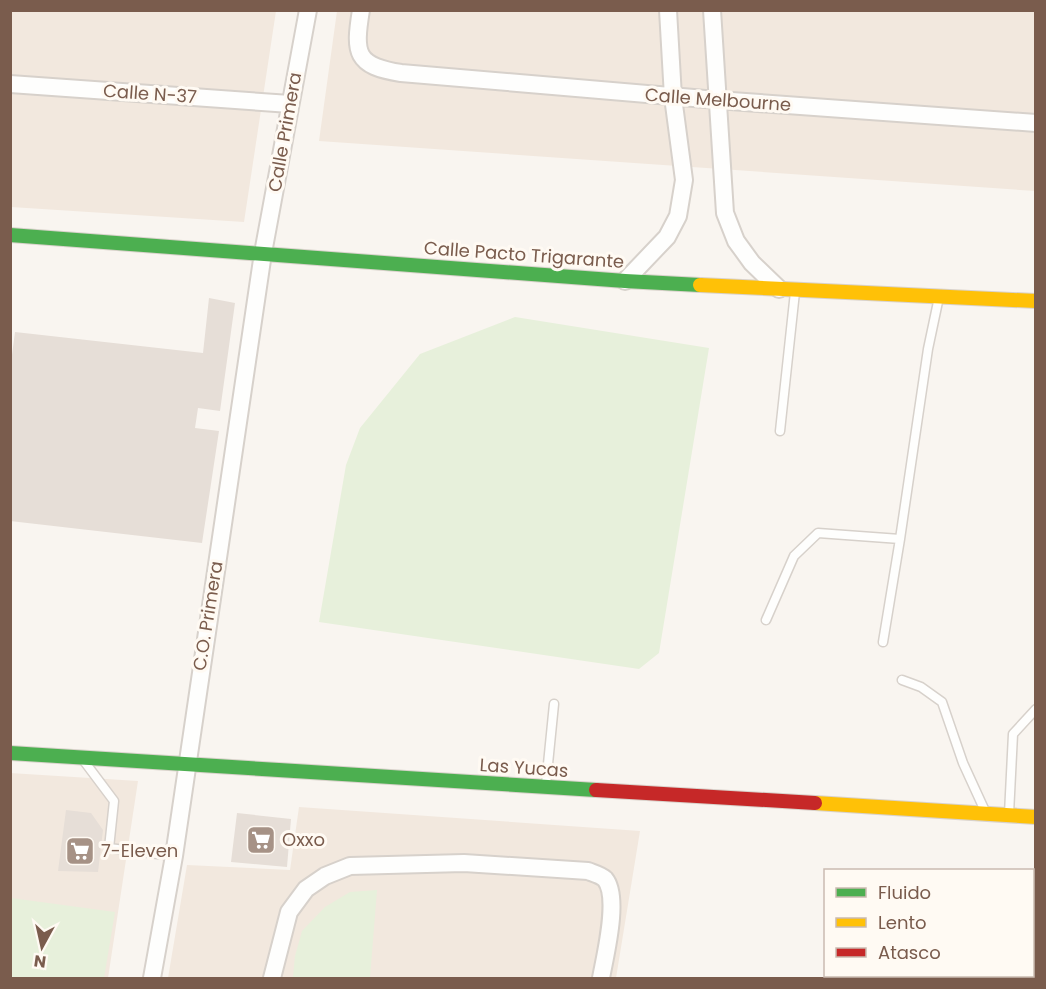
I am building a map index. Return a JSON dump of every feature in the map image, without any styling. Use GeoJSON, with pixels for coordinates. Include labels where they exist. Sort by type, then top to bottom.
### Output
{"type":"FeatureCollection","features":[{"type":"Feature","properties":{"kind":"street","name":"Calle Primera"},"geometry":{"type":"LineString","coordinates":[[263,253],[308,10]]}},
{"type":"Feature","properties":{"kind":"street","name":"Calle Melbourne"},"geometry":{"type":"LineString","coordinates":[[361,10],[357,48],[365,61],[379,70],[401,74],[673,97],[1035,123]]}},
{"type":"Feature","properties":{"kind":"street"},"geometry":{"type":"LineString","coordinates":[[625,280],[667,237],[678,216],[684,180],[673,97],[668,10]]}},
{"type":"Feature","properties":{"kind":"street"},"geometry":{"type":"LineString","coordinates":[[712,10],[725,213],[736,241],[752,263],[787,290]]}},
{"type":"Feature","properties":{"kind":"street","name":"Calle N-37"},"geometry":{"type":"LineString","coordinates":[[10,84],[290,104]]}},
{"type":"Feature","properties":{"kind":"street","name":"Calle Pacto Trigarante"},"geometry":{"type":"LineString","coordinates":[[10,236],[625,280],[1035,301]]}},
{"type":"Feature","properties":{"kind":"street","name":"C.O. Primera"},"geometry":{"type":"LineString","coordinates":[[152,978],[174,856],[263,253]]}},
{"type":"Feature","properties":{"kind":"street","name":"Las Yucas"},"geometry":{"type":"LineString","coordinates":[[10,753],[1035,817]]}},
{"type":"Feature","properties":{"kind":"street"},"geometry":{"type":"LineString","coordinates":[[272,978],[289,912],[306,889],[325,876],[350,866],[464,863],[588,871],[604,877],[610,888],[612,904],[601,978]]}},
{"type":"Feature","properties":{"kind":"lane"},"geometry":{"type":"LineString","coordinates":[[780,431],[787,290]]}},
{"type":"Feature","properties":{"kind":"lane"},"geometry":{"type":"LineString","coordinates":[[883,642],[928,349],[939,297]]}},
{"type":"Feature","properties":{"kind":"lane"},"geometry":{"type":"LineString","coordinates":[[766,620],[794,556],[818,534],[900,539]]}},
{"type":"Feature","properties":{"kind":"lane"},"geometry":{"type":"LineString","coordinates":[[902,680],[921,687],[942,702],[963,763],[987,814]]}},
{"type":"Feature","properties":{"kind":"lane"},"geometry":{"type":"LineString","coordinates":[[546,787],[554,704]]}},
{"type":"Feature","properties":{"kind":"lane"},"geometry":{"type":"LineString","coordinates":[[1009,815],[1013,734],[1035,709]]}},
{"type":"Feature","properties":{"kind":"lane"},"geometry":{"type":"LineString","coordinates":[[82,758],[114,801],[110,848],[174,856]]}},
{"type":"Feature","properties":{"kind":"shaded area"},"geometry":{"type":"Polygon","coordinates":[[[10,11],[276,11],[244,222],[11,207],[10,11]]]}},
{"type":"Feature","properties":{"kind":"shaded area"},"geometry":{"type":"Polygon","coordinates":[[[337,11],[1035,11],[1035,191],[319,141],[337,11]]]}},
{"type":"Feature","properties":{"kind":"shaded area"},"geometry":{"type":"Polygon","coordinates":[[[10,773],[138,781],[108,978],[11,978],[10,773]]]}},
{"type":"Feature","properties":{"kind":"shaded area"},"geometry":{"type":"Polygon","coordinates":[[[299,807],[640,831],[616,978],[168,978],[187,865],[290,870],[299,807]]]}},
{"type":"Feature","properties":{"kind":"green space"},"geometry":{"type":"Polygon","coordinates":[[[515,317],[709,348],[659,653],[639,669],[319,622],[346,465],[360,428],[420,354],[515,317]]]}},
{"type":"Feature","properties":{"kind":"green space"},"geometry":{"type":"Polygon","coordinates":[[[377,890],[370,978],[293,977],[295,956],[302,931],[325,907],[350,892],[377,890]]]}},
{"type":"Feature","properties":{"kind":"green space"},"geometry":{"type":"Polygon","coordinates":[[[11,898],[115,912],[104,978],[11,978],[11,898]]]}},
{"type":"Feature","properties":{"kind":"building"},"geometry":{"type":"Polygon","coordinates":[[[209,298],[235,303],[220,411],[198,408],[195,428],[219,431],[202,543],[10,521],[10,370],[15,332],[203,353],[209,298]]]}},
{"type":"Feature","properties":{"kind":"building","name":"7-Eleven"},"geometry":{"type":"Polygon","coordinates":[[[66,810],[91,813],[103,830],[98,872],[58,871],[66,810]]]}},
{"type":"Feature","properties":{"kind":"building","name":"Oxxo"},"geometry":{"type":"Polygon","coordinates":[[[237,813],[291,819],[287,867],[231,862],[237,813]]]}},
{"type":"Feature","properties":{"kind":"traffic: fast"},"geometry":{"type":"LineString","coordinates":[[10,235],[700,285]]}},
{"type":"Feature","properties":{"kind":"traffic: fast"},"geometry":{"type":"LineString","coordinates":[[10,753],[596,790]]}},
{"type":"Feature","properties":{"kind":"traffic: slow"},"geometry":{"type":"LineString","coordinates":[[700,285],[1036,301]]}},
{"type":"Feature","properties":{"kind":"traffic: slow"},"geometry":{"type":"LineString","coordinates":[[815,803],[1036,817]]}},
{"type":"Feature","properties":{"kind":"traffic: jam"},"geometry":{"type":"LineString","coordinates":[[596,790],[815,803]]}},
{"type":"Feature","properties":{"kind":"place","name":"Oxxo"},"geometry":{"type":"Point","coordinates":[261,840]}},
{"type":"Feature","properties":{"kind":"place","name":"7-Eleven"},"geometry":{"type":"Point","coordinates":[80,851]}}]}
